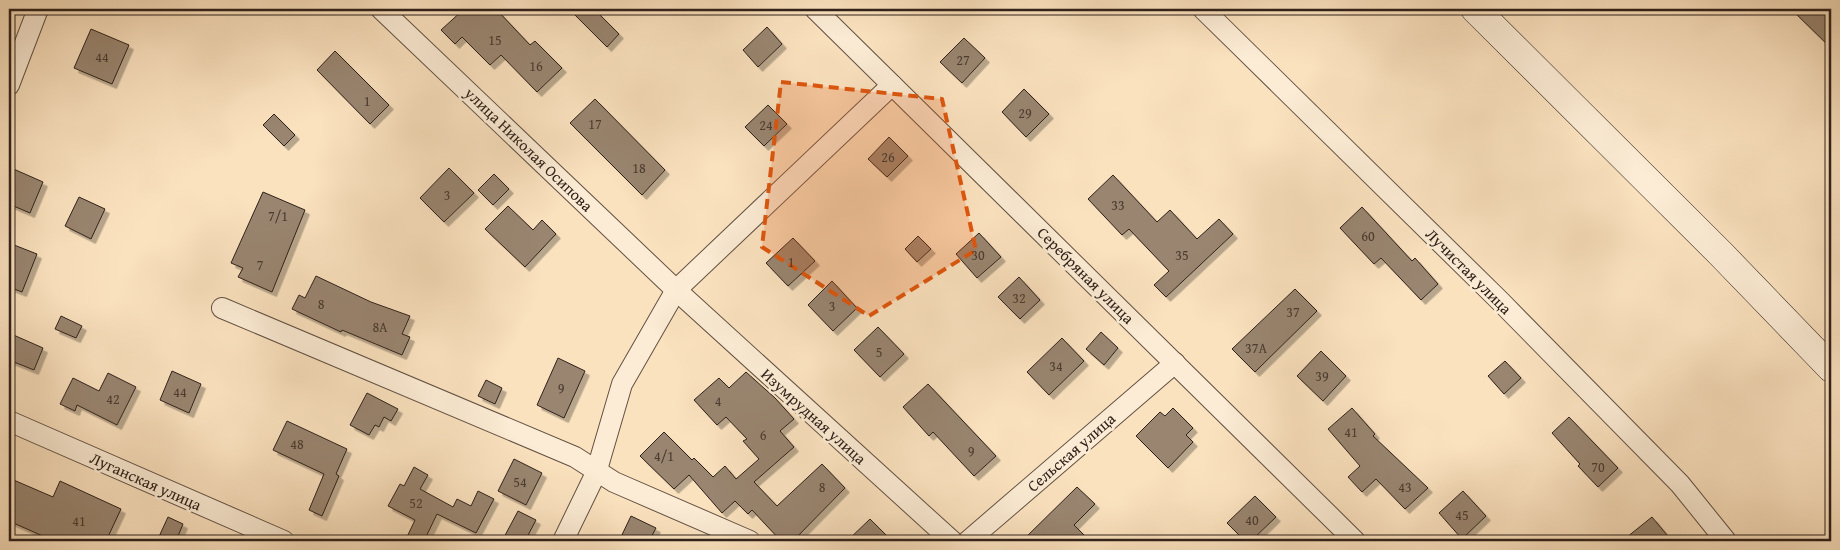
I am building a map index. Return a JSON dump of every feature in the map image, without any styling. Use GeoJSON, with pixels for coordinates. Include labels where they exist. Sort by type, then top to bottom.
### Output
{"type":"FeatureCollection","features":[{"type":"Feature","properties":{"kind":"main road"},"geometry":{"type":"LineString","coordinates":[[1475,9],[1721,254],[1831,368]]}},
{"type":"Feature","properties":{"kind":"street"},"geometry":{"type":"LineString","coordinates":[[9,85],[14,53],[38,9]]}},
{"type":"Feature","properties":{"kind":"street","name":"улица Николая Осипова"},"geometry":{"type":"LineString","coordinates":[[381,9],[676,290]]}},
{"type":"Feature","properties":{"kind":"street","name":"Серебряная улица"},"geometry":{"type":"LineString","coordinates":[[815,9],[1355,541]]}},
{"type":"Feature","properties":{"kind":"street","name":"Лучистая улица"},"geometry":{"type":"LineString","coordinates":[[1202,9],[1500,301],[1673,476],[1726,541]]}},
{"type":"Feature","properties":{"kind":"street"},"geometry":{"type":"LineString","coordinates":[[563,541],[596,473],[622,384],[676,290],[892,85]]}},
{"type":"Feature","properties":{"kind":"street","name":"Изумрудная улица"},"geometry":{"type":"LineString","coordinates":[[676,290],[952,541]]}},
{"type":"Feature","properties":{"kind":"street"},"geometry":{"type":"LineString","coordinates":[[222,308],[575,457],[596,473],[750,541]]}},
{"type":"Feature","properties":{"kind":"street","name":"Сельская улица"},"geometry":{"type":"LineString","coordinates":[[968,541],[1175,363]]}},
{"type":"Feature","properties":{"kind":"street","name":"Луганская улица"},"geometry":{"type":"LineString","coordinates":[[9,421],[284,541]]}},
{"type":"Feature","properties":{"kind":"highlighted area"},"geometry":{"type":"Polygon","coordinates":[[[781,82],[942,99],[976,250],[869,316],[762,247],[781,82]]]}},
{"type":"Feature","properties":{"kind":"building"},"geometry":{"type":"Polygon","coordinates":[[[464,9],[496,9],[530,45],[535,41],[562,68],[537,92],[501,55],[490,65],[462,37],[455,44],[441,30],[464,9]]]}},
{"type":"Feature","properties":{"kind":"building"},"geometry":{"type":"Polygon","coordinates":[[[569,9],[594,9],[619,34],[607,47],[569,9]]]}},
{"type":"Feature","properties":{"kind":"building"},"geometry":{"type":"Polygon","coordinates":[[[1791,9],[1831,9],[1831,48],[1791,9]]]}},
{"type":"Feature","properties":{"kind":"building"},"geometry":{"type":"Polygon","coordinates":[[[767,27],[782,44],[758,67],[743,50],[767,27]]]}},
{"type":"Feature","properties":{"kind":"building"},"geometry":{"type":"Polygon","coordinates":[[[91,29],[129,45],[112,84],[74,68],[91,29]]]}},
{"type":"Feature","properties":{"kind":"building"},"geometry":{"type":"Polygon","coordinates":[[[964,38],[985,58],[962,83],[940,62],[964,38]]]}},
{"type":"Feature","properties":{"kind":"building"},"geometry":{"type":"Polygon","coordinates":[[[335,51],[389,105],[370,124],[317,70],[335,51]]]}},
{"type":"Feature","properties":{"kind":"building"},"geometry":{"type":"Polygon","coordinates":[[[1024,89],[1049,114],[1026,137],[1002,112],[1024,89]]]}},
{"type":"Feature","properties":{"kind":"building"},"geometry":{"type":"Polygon","coordinates":[[[595,99],[665,170],[642,195],[570,123],[595,99]]]}},
{"type":"Feature","properties":{"kind":"building"},"geometry":{"type":"Polygon","coordinates":[[[768,105],[787,124],[764,146],[745,127],[768,105]]]}},
{"type":"Feature","properties":{"kind":"building"},"geometry":{"type":"Polygon","coordinates":[[[274,114],[295,135],[284,146],[263,125],[274,114]]]}},
{"type":"Feature","properties":{"kind":"building"},"geometry":{"type":"Polygon","coordinates":[[[889,137],[908,156],[887,177],[868,159],[889,137]]]}},
{"type":"Feature","properties":{"kind":"building"},"geometry":{"type":"Polygon","coordinates":[[[9,167],[43,182],[30,213],[9,204],[9,167]]]}},
{"type":"Feature","properties":{"kind":"building"},"geometry":{"type":"Polygon","coordinates":[[[449,168],[474,193],[444,222],[420,198],[449,168]]]}},
{"type":"Feature","properties":{"kind":"building"},"geometry":{"type":"Polygon","coordinates":[[[494,174],[509,189],[493,205],[478,190],[494,174]]]}},
{"type":"Feature","properties":{"kind":"building"},"geometry":{"type":"Polygon","coordinates":[[[1113,175],[1157,222],[1170,210],[1197,239],[1219,219],[1233,234],[1166,297],[1154,285],[1169,271],[1129,229],[1122,235],[1088,199],[1113,175]]]}},
{"type":"Feature","properties":{"kind":"building"},"geometry":{"type":"Polygon","coordinates":[[[263,192],[305,210],[272,292],[238,277],[243,268],[231,263],[263,192]]]}},
{"type":"Feature","properties":{"kind":"building"},"geometry":{"type":"Polygon","coordinates":[[[79,197],[105,209],[91,239],[65,226],[79,197]]]}},
{"type":"Feature","properties":{"kind":"building"},"geometry":{"type":"Polygon","coordinates":[[[508,206],[533,230],[542,220],[556,234],[525,267],[485,229],[508,206]]]}},
{"type":"Feature","properties":{"kind":"building"},"geometry":{"type":"Polygon","coordinates":[[[1362,207],[1412,261],[1415,258],[1438,284],[1421,300],[1381,258],[1374,264],[1340,228],[1362,207]]]}},
{"type":"Feature","properties":{"kind":"building"},"geometry":{"type":"Polygon","coordinates":[[[979,233],[1001,257],[977,278],[956,254],[979,233]]]}},
{"type":"Feature","properties":{"kind":"building"},"geometry":{"type":"Polygon","coordinates":[[[918,236],[931,249],[917,262],[905,249],[918,236]]]}},
{"type":"Feature","properties":{"kind":"building"},"geometry":{"type":"Polygon","coordinates":[[[793,238],[815,261],[788,286],[766,263],[793,238]]]}},
{"type":"Feature","properties":{"kind":"building"},"geometry":{"type":"Polygon","coordinates":[[[9,243],[37,254],[22,292],[9,287],[9,243]]]}},
{"type":"Feature","properties":{"kind":"building"},"geometry":{"type":"Polygon","coordinates":[[[316,276],[371,302],[410,316],[402,334],[410,337],[402,355],[342,330],[341,332],[292,309],[299,295],[305,298],[316,276]]]}},
{"type":"Feature","properties":{"kind":"building"},"geometry":{"type":"Polygon","coordinates":[[[1019,277],[1040,300],[1020,319],[998,297],[1019,277]]]}},
{"type":"Feature","properties":{"kind":"building"},"geometry":{"type":"Polygon","coordinates":[[[832,281],[857,308],[833,331],[808,305],[832,281]]]}},
{"type":"Feature","properties":{"kind":"building"},"geometry":{"type":"Polygon","coordinates":[[[1295,289],[1317,311],[1255,372],[1232,349],[1295,289]]]}},
{"type":"Feature","properties":{"kind":"building"},"geometry":{"type":"Polygon","coordinates":[[[61,316],[82,326],[76,338],[55,329],[61,316]]]}},
{"type":"Feature","properties":{"kind":"building"},"geometry":{"type":"Polygon","coordinates":[[[878,327],[904,354],[880,377],[854,350],[878,327]]]}},
{"type":"Feature","properties":{"kind":"building"},"geometry":{"type":"Polygon","coordinates":[[[1101,332],[1118,348],[1104,365],[1086,349],[1101,332]]]}},
{"type":"Feature","properties":{"kind":"building"},"geometry":{"type":"Polygon","coordinates":[[[9,333],[43,348],[34,370],[9,360],[9,333]]]}},
{"type":"Feature","properties":{"kind":"building"},"geometry":{"type":"Polygon","coordinates":[[[1062,338],[1084,361],[1049,395],[1027,372],[1062,338]]]}},
{"type":"Feature","properties":{"kind":"building"},"geometry":{"type":"Polygon","coordinates":[[[1321,351],[1346,376],[1323,401],[1297,376],[1321,351]]]}},
{"type":"Feature","properties":{"kind":"building"},"geometry":{"type":"Polygon","coordinates":[[[558,358],[585,371],[564,418],[537,405],[558,358]]]}},
{"type":"Feature","properties":{"kind":"building"},"geometry":{"type":"Polygon","coordinates":[[[1505,361],[1521,378],[1504,394],[1488,376],[1505,361]]]}},
{"type":"Feature","properties":{"kind":"building"},"geometry":{"type":"Polygon","coordinates":[[[172,371],[201,384],[189,413],[160,400],[172,371]]]}},
{"type":"Feature","properties":{"kind":"building"},"geometry":{"type":"Polygon","coordinates":[[[746,372],[775,398],[794,419],[780,431],[794,447],[754,482],[777,506],[822,464],[845,488],[793,541],[781,541],[752,510],[748,514],[735,501],[722,513],[689,475],[674,489],[640,456],[664,432],[692,460],[694,458],[713,477],[725,466],[736,479],[759,459],[743,441],[747,439],[726,417],[717,425],[694,400],[719,378],[729,388],[746,372]]]}},
{"type":"Feature","properties":{"kind":"building"},"geometry":{"type":"Polygon","coordinates":[[[108,373],[136,387],[117,425],[77,405],[75,411],[60,404],[73,378],[99,391],[108,373]]]}},
{"type":"Feature","properties":{"kind":"building"},"geometry":{"type":"Polygon","coordinates":[[[486,380],[502,388],[495,404],[478,396],[486,380]]]}},
{"type":"Feature","properties":{"kind":"building"},"geometry":{"type":"Polygon","coordinates":[[[928,384],[996,456],[974,476],[933,432],[929,436],[903,407],[928,384]]]}},
{"type":"Feature","properties":{"kind":"building"},"geometry":{"type":"Polygon","coordinates":[[[367,393],[398,409],[391,421],[384,417],[379,427],[375,425],[369,435],[350,425],[367,393]]]}},
{"type":"Feature","properties":{"kind":"building"},"geometry":{"type":"Polygon","coordinates":[[[1173,408],[1193,428],[1186,435],[1193,442],[1168,468],[1136,436],[1160,412],[1165,416],[1173,408]]]}},
{"type":"Feature","properties":{"kind":"building"},"geometry":{"type":"Polygon","coordinates":[[[1352,408],[1375,434],[1373,436],[1428,488],[1405,509],[1376,479],[1362,492],[1348,477],[1360,466],[1328,429],[1352,408]]]}},
{"type":"Feature","properties":{"kind":"building"},"geometry":{"type":"Polygon","coordinates":[[[1569,417],[1618,468],[1598,487],[1578,466],[1580,464],[1552,433],[1569,417]]]}},
{"type":"Feature","properties":{"kind":"building"},"geometry":{"type":"Polygon","coordinates":[[[287,421],[347,449],[336,474],[339,476],[322,516],[309,510],[324,474],[273,450],[287,421]]]}},
{"type":"Feature","properties":{"kind":"building"},"geometry":{"type":"Polygon","coordinates":[[[514,459],[542,473],[526,505],[498,491],[514,459]]]}},
{"type":"Feature","properties":{"kind":"building"},"geometry":{"type":"Polygon","coordinates":[[[414,467],[428,475],[420,489],[453,507],[457,499],[471,506],[478,491],[494,499],[476,533],[437,514],[424,541],[405,541],[415,520],[388,506],[400,484],[404,486],[414,467]]]}},
{"type":"Feature","properties":{"kind":"building"},"geometry":{"type":"Polygon","coordinates":[[[9,478],[53,497],[60,481],[121,509],[106,541],[54,541],[9,521],[9,478]]]}},
{"type":"Feature","properties":{"kind":"building"},"geometry":{"type":"Polygon","coordinates":[[[1077,487],[1095,504],[1074,525],[1090,541],[1022,541],[1077,487]]]}},
{"type":"Feature","properties":{"kind":"building"},"geometry":{"type":"Polygon","coordinates":[[[1463,491],[1486,516],[1462,539],[1439,513],[1463,491]]]}},
{"type":"Feature","properties":{"kind":"building"},"geometry":{"type":"Polygon","coordinates":[[[1255,496],[1276,517],[1251,541],[1245,541],[1227,523],[1255,496]]]}},
{"type":"Feature","properties":{"kind":"building"},"geometry":{"type":"Polygon","coordinates":[[[518,511],[536,520],[525,541],[502,541],[518,511]]]}},
{"type":"Feature","properties":{"kind":"building"},"geometry":{"type":"Polygon","coordinates":[[[631,516],[656,528],[649,541],[619,541],[631,516]]]}},
{"type":"Feature","properties":{"kind":"building"},"geometry":{"type":"Polygon","coordinates":[[[168,517],[183,524],[176,541],[157,541],[168,517]]]}},
{"type":"Feature","properties":{"kind":"building"},"geometry":{"type":"Polygon","coordinates":[[[1652,517],[1672,541],[1622,541],[1652,517]]]}},
{"type":"Feature","properties":{"kind":"building"},"geometry":{"type":"Polygon","coordinates":[[[870,519],[892,541],[847,541],[870,519]]]}}]}
